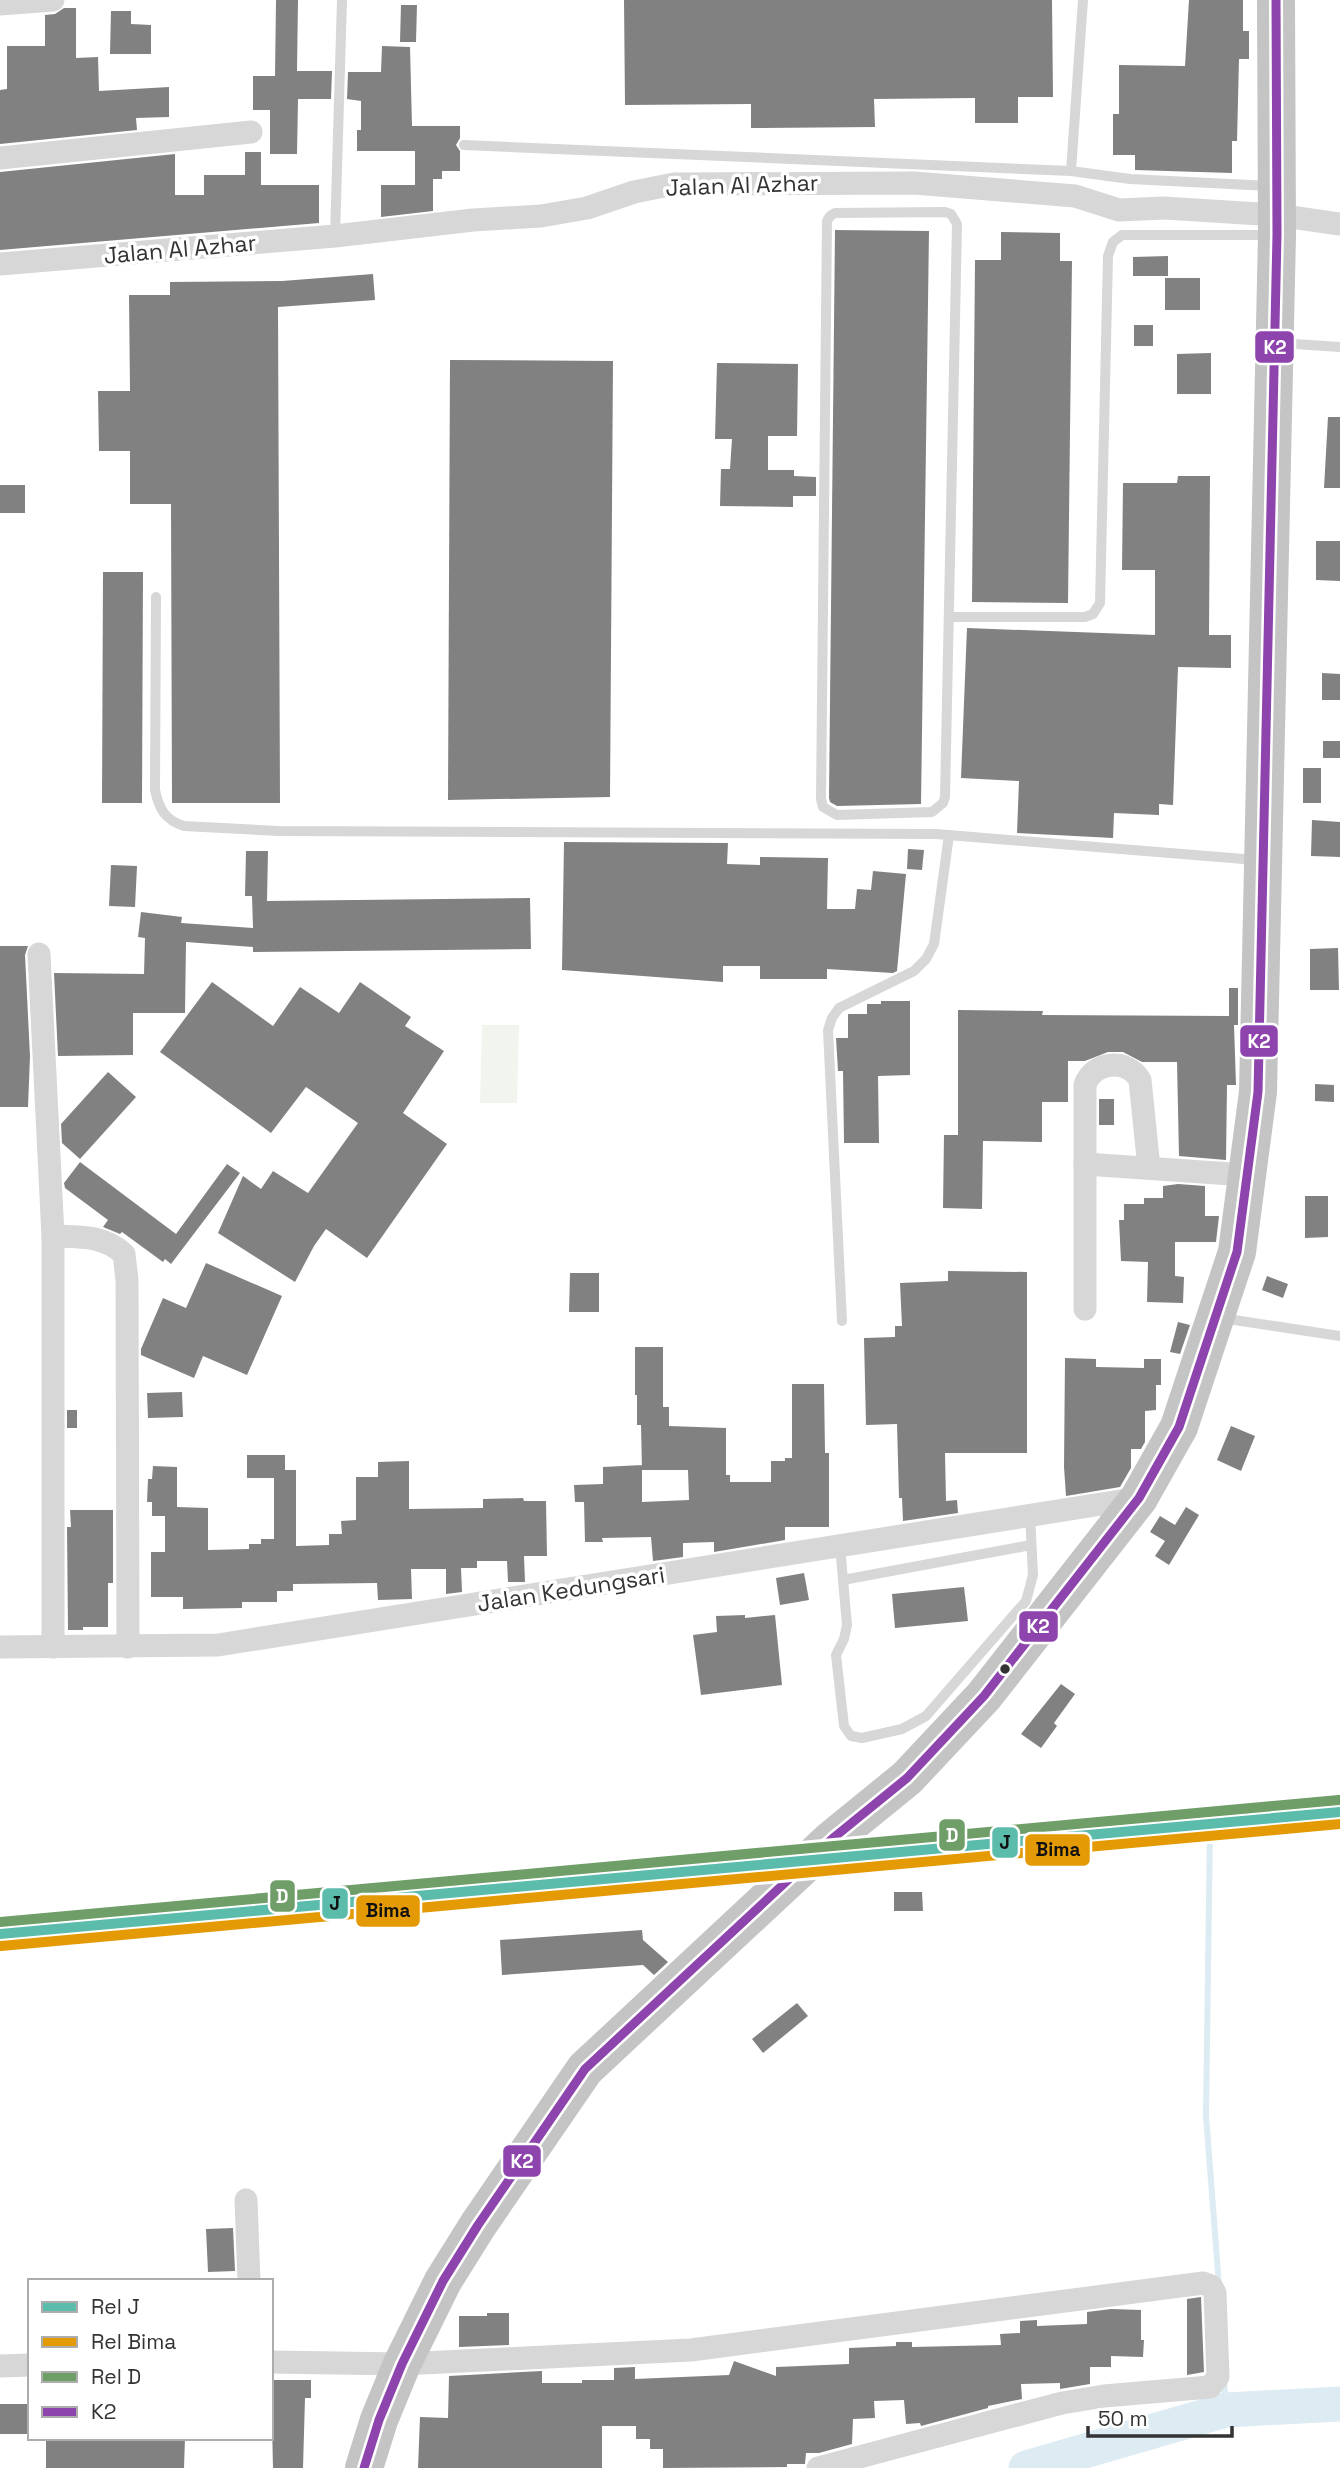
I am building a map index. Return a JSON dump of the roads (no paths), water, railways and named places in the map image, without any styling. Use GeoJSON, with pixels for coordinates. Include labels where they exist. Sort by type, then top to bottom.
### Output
{"type":"FeatureCollection","features":[{"type":"Feature","properties":{"kind":"highway"},"geometry":{"type":"LineString","coordinates":[[364,2468],[379,2420],[402,2364],[443,2281],[584,2069],[824,1846],[906,1778],[984,1696],[1139,1498],[1179,1427],[1237,1252],[1258,1092],[1275,343],[1276,0]]}},
{"type":"Feature","properties":{"kind":"street"},"geometry":{"type":"LineString","coordinates":[[0,5],[53,0]]}},
{"type":"Feature","properties":{"kind":"street"},"geometry":{"type":"LineString","coordinates":[[0,158],[251,132]]}},
{"type":"Feature","properties":{"kind":"street","name":"Jalan Al Azhar"},"geometry":{"type":"LineString","coordinates":[[0,264],[541,216],[587,208],[634,192],[674,184],[914,183],[1075,196],[1119,210],[1164,208],[1277,212],[1340,224]]}},
{"type":"Feature","properties":{"kind":"street"},"geometry":{"type":"LineString","coordinates":[[38,954],[53,1236],[53,1647]]}},
{"type":"Feature","properties":{"kind":"street"},"geometry":{"type":"LineString","coordinates":[[1085,1309],[1085,1085],[1087,1078],[1098,1069],[1118,1066],[1132,1069],[1140,1080],[1149,1168]]}},
{"type":"Feature","properties":{"kind":"street"},"geometry":{"type":"LineString","coordinates":[[1085,1164],[1246,1175]]}},
{"type":"Feature","properties":{"kind":"street"},"geometry":{"type":"LineString","coordinates":[[53,1236],[99,1239],[114,1244],[124,1254],[127,1294],[128,1647]]}},
{"type":"Feature","properties":{"kind":"street","name":"Jalan Kedungsari"},"geometry":{"type":"LineString","coordinates":[[0,1647],[128,1647],[228,1643],[1139,1498]]}},
{"type":"Feature","properties":{"kind":"street"},"geometry":{"type":"LineString","coordinates":[[246,2200],[249,2279]]}},
{"type":"Feature","properties":{"kind":"street"},"geometry":{"type":"LineString","coordinates":[[273,2362],[402,2364],[691,2350],[1203,2283],[1212,2286],[1215,2293],[1218,2377],[1210,2388],[1104,2396],[1062,2403],[818,2468]]}},
{"type":"Feature","properties":{"kind":"street"},"geometry":{"type":"LineString","coordinates":[[0,2366],[28,2365]]}},
{"type":"Feature","properties":{"kind":"lane"},"geometry":{"type":"LineString","coordinates":[[335,236],[342,0]]}},
{"type":"Feature","properties":{"kind":"lane"},"geometry":{"type":"LineString","coordinates":[[1071,171],[1083,0]]}},
{"type":"Feature","properties":{"kind":"lane"},"geometry":{"type":"LineString","coordinates":[[464,145],[1071,171],[1130,180],[1277,212]]}},
{"type":"Feature","properties":{"kind":"lane"},"geometry":{"type":"LineString","coordinates":[[945,212],[955,219],[949,617],[943,803],[932,812],[837,815],[829,812],[823,807],[821,799],[827,221],[835,213],[945,212]]}},
{"type":"Feature","properties":{"kind":"lane"},"geometry":{"type":"LineString","coordinates":[[949,617],[1085,617],[1098,609],[1108,256],[1113,242],[1122,235],[1277,212]]}},
{"type":"Feature","properties":{"kind":"lane"},"geometry":{"type":"LineString","coordinates":[[1275,343],[1340,347]]}},
{"type":"Feature","properties":{"kind":"lane"},"geometry":{"type":"LineString","coordinates":[[156,597],[155,790],[163,813],[173,822],[184,826],[293,831],[949,835],[1264,861]]}},
{"type":"Feature","properties":{"kind":"lane"},"geometry":{"type":"LineString","coordinates":[[842,1321],[828,1030],[839,1008],[914,971],[926,959],[934,944],[949,835]]}},
{"type":"Feature","properties":{"kind":"lane"},"geometry":{"type":"LineString","coordinates":[[1215,1317],[1340,1336]]}},
{"type":"Feature","properties":{"kind":"lane"},"geometry":{"type":"LineString","coordinates":[[840,1546],[847,1625],[836,1655],[844,1726],[851,1736],[862,1738],[902,1729],[926,1716],[1026,1601],[1033,1575],[1030,1515]]}},
{"type":"Feature","properties":{"kind":"lane"},"geometry":{"type":"LineString","coordinates":[[843,1580],[1031,1545]]}},
{"type":"Feature","properties":{"kind":"waterway"},"geometry":{"type":"LineString","coordinates":[[1210,1829],[1206,2115],[1219,2286]]}},
{"type":"Feature","properties":{"kind":"waterway"},"geometry":{"type":"LineString","coordinates":[[1224,2381],[1226,2410]]}},
{"type":"Feature","properties":{"kind":"waterway"},"geometry":{"type":"LineString","coordinates":[[1026,2468],[1226,2410],[1340,2404]]}},
{"type":"Feature","properties":{"kind":"rail line","name":"D"},"geometry":{"type":"LineString","coordinates":[[0,1922],[1339,1800]]}},
{"type":"Feature","properties":{"kind":"rail line","name":"J"},"geometry":{"type":"LineString","coordinates":[[0,1934],[1340,1812]]}},
{"type":"Feature","properties":{"kind":"rail line","name":"Bima"},"geometry":{"type":"LineString","coordinates":[[1,1946],[1340,1824]]}}]}
